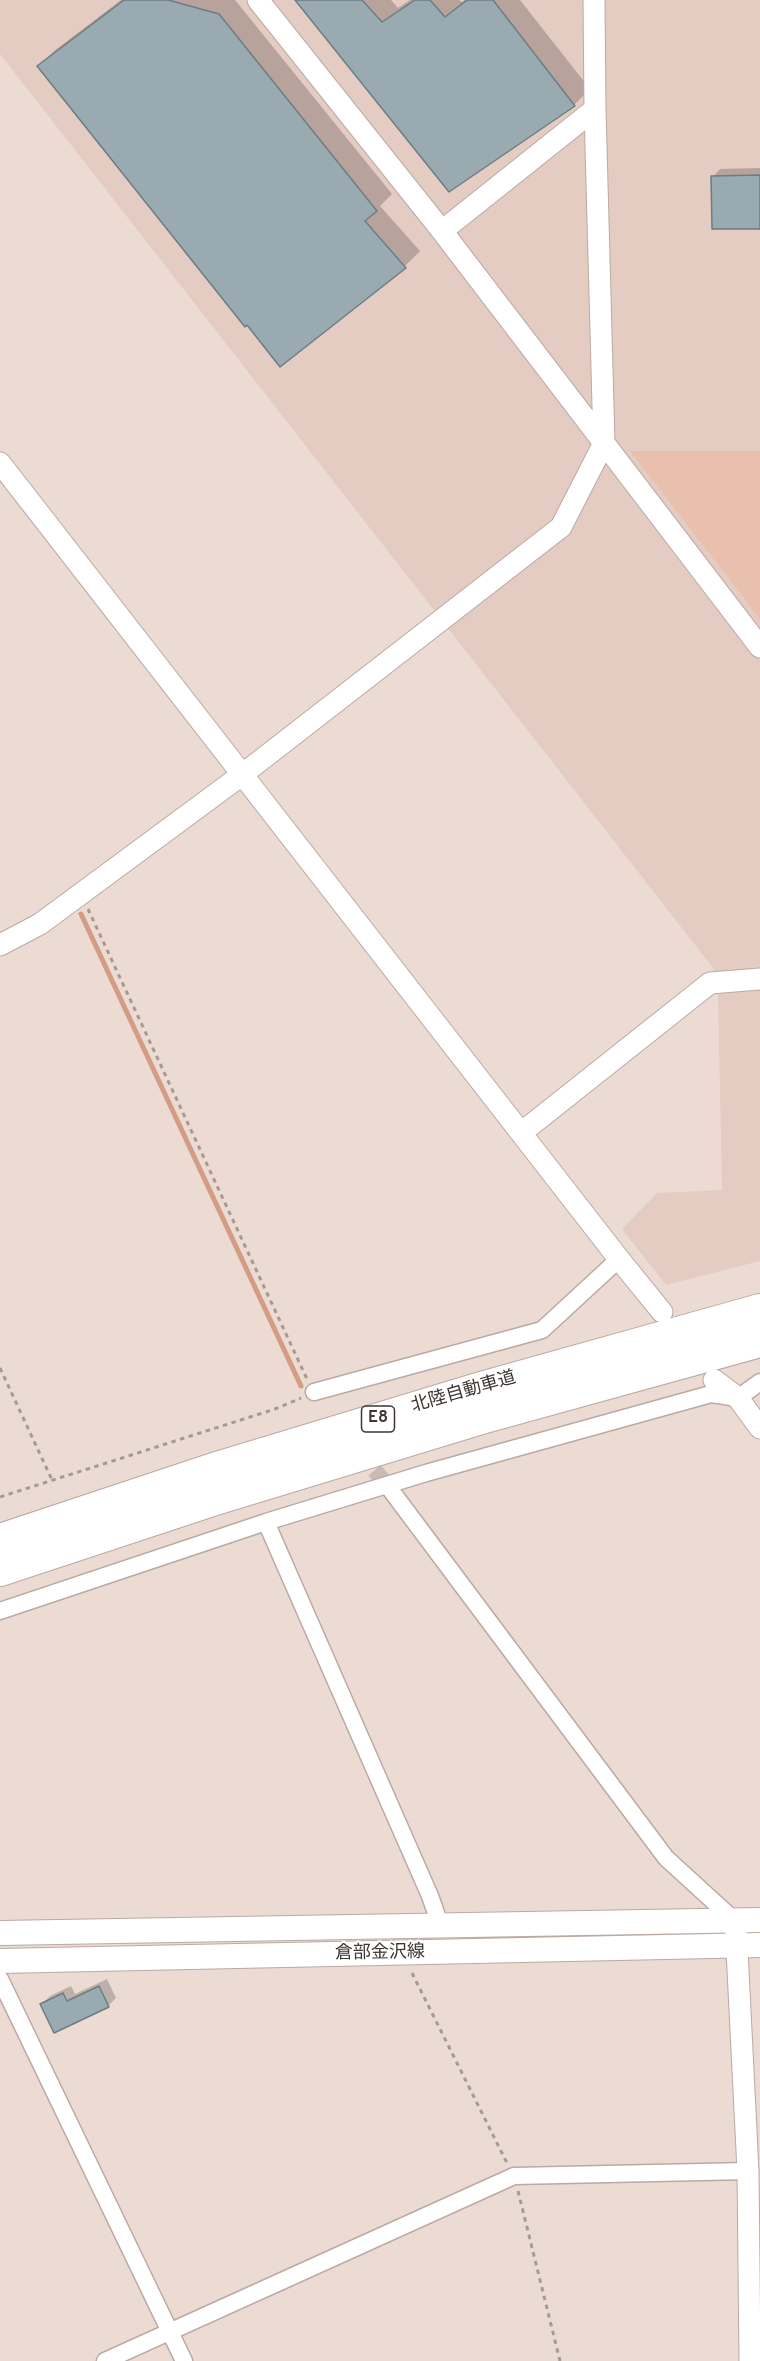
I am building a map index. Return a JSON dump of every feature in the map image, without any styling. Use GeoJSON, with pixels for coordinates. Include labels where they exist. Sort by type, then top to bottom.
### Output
{"type":"FeatureCollection","features":[{"type":"Feature","properties":{"kind":"highway","name":"北陸自動車道"},"geometry":{"type":"LineString","coordinates":[[0,1540],[220,1467],[470,1391],[760,1310]]}},
{"type":"Feature","properties":{"kind":"highway","name":"北陸自動車道"},"geometry":{"type":"LineString","coordinates":[[0,1570],[212,1500],[477,1419],[760,1341]]}},
{"type":"Feature","properties":{"kind":"main road","name":"倉部金沢線"},"geometry":{"type":"LineString","coordinates":[[0,1934],[760,1920]]}},
{"type":"Feature","properties":{"kind":"main road","name":"倉部金沢線"},"geometry":{"type":"LineString","coordinates":[[0,1961],[748,1946]]}},
{"type":"Feature","properties":{"kind":"street"},"geometry":{"type":"LineString","coordinates":[[258,0],[442,231],[760,647]]}},
{"type":"Feature","properties":{"kind":"street"},"geometry":{"type":"LineString","coordinates":[[0,945],[40,924],[243,774],[561,527],[604,444],[594,0]]}},
{"type":"Feature","properties":{"kind":"street"},"geometry":{"type":"LineString","coordinates":[[442,231],[595,109]]}},
{"type":"Feature","properties":{"kind":"street"},"geometry":{"type":"LineString","coordinates":[[0,463],[662,1312]]}},
{"type":"Feature","properties":{"kind":"street"},"geometry":{"type":"LineString","coordinates":[[521,1133],[710,983],[760,979]]}},
{"type":"Feature","properties":{"kind":"street"},"geometry":{"type":"LineString","coordinates":[[314,1392],[542,1330],[619,1259]]}},
{"type":"Feature","properties":{"kind":"street"},"geometry":{"type":"LineString","coordinates":[[714,1380],[738,1398],[760,1428]]}},
{"type":"Feature","properties":{"kind":"street"},"geometry":{"type":"LineString","coordinates":[[0,1611],[266,1522],[387,1485],[711,1394],[738,1398],[760,1382]]}},
{"type":"Feature","properties":{"kind":"street"},"geometry":{"type":"LineString","coordinates":[[387,1485],[666,1858],[735,1921],[748,1946],[750,2361]]}},
{"type":"Feature","properties":{"kind":"street"},"geometry":{"type":"LineString","coordinates":[[266,1522],[441,1927]]}},
{"type":"Feature","properties":{"kind":"street"},"geometry":{"type":"LineString","coordinates":[[0,1979],[184,2361]]}},
{"type":"Feature","properties":{"kind":"street"},"geometry":{"type":"LineString","coordinates":[[105,2361],[514,2176],[748,2171]]}},
{"type":"Feature","properties":{"kind":"path"},"geometry":{"type":"LineString","coordinates":[[0,1497],[266,1412],[314,1392],[81,893]]}},
{"type":"Feature","properties":{"kind":"path"},"geometry":{"type":"LineString","coordinates":[[0,1368],[52,1480]]}},
{"type":"Feature","properties":{"kind":"path"},"geometry":{"type":"LineString","coordinates":[[402,1954],[514,2176],[560,2361]]}},
{"type":"Feature","properties":{"kind":"shaded area"},"geometry":{"type":"Polygon","coordinates":[[[0,0],[760,0],[760,1261],[666,1285],[622,1229],[657,1193],[722,1190],[718,992],[713,968],[0,54],[0,0]]]}},
{"type":"Feature","properties":{"kind":"shaded area"},"geometry":{"type":"Polygon","coordinates":[[[630,451],[760,451],[760,619],[630,451]]]}},
{"type":"Feature","properties":{"kind":"building"},"geometry":{"type":"Polygon","coordinates":[[[124,0],[168,0],[219,14],[377,211],[365,221],[406,268],[280,367],[247,325],[245,327],[37,66],[124,0]]]}},
{"type":"Feature","properties":{"kind":"building"},"geometry":{"type":"Polygon","coordinates":[[[295,0],[362,0],[382,22],[415,0],[430,0],[445,17],[467,0],[493,0],[575,106],[449,192],[295,0]]]}},
{"type":"Feature","properties":{"kind":"building"},"geometry":{"type":"Polygon","coordinates":[[[760,175],[760,229],[712,229],[711,176],[760,175]]]}},
{"type":"Feature","properties":{"kind":"building"},"geometry":{"type":"Polygon","coordinates":[[[99,1986],[109,2007],[54,2033],[40,2004],[63,1993],[67,2001],[99,1986]]]}},
{"type":"Feature","properties":{"kind":"waterway"},"geometry":{"type":"LineString","coordinates":[[81,914],[301,1386]]}},
{"type":"Feature","properties":{"kind":"tunnel"},"geometry":{"type":"LineString","coordinates":[[359,1452],[387,1485]]}}]}
